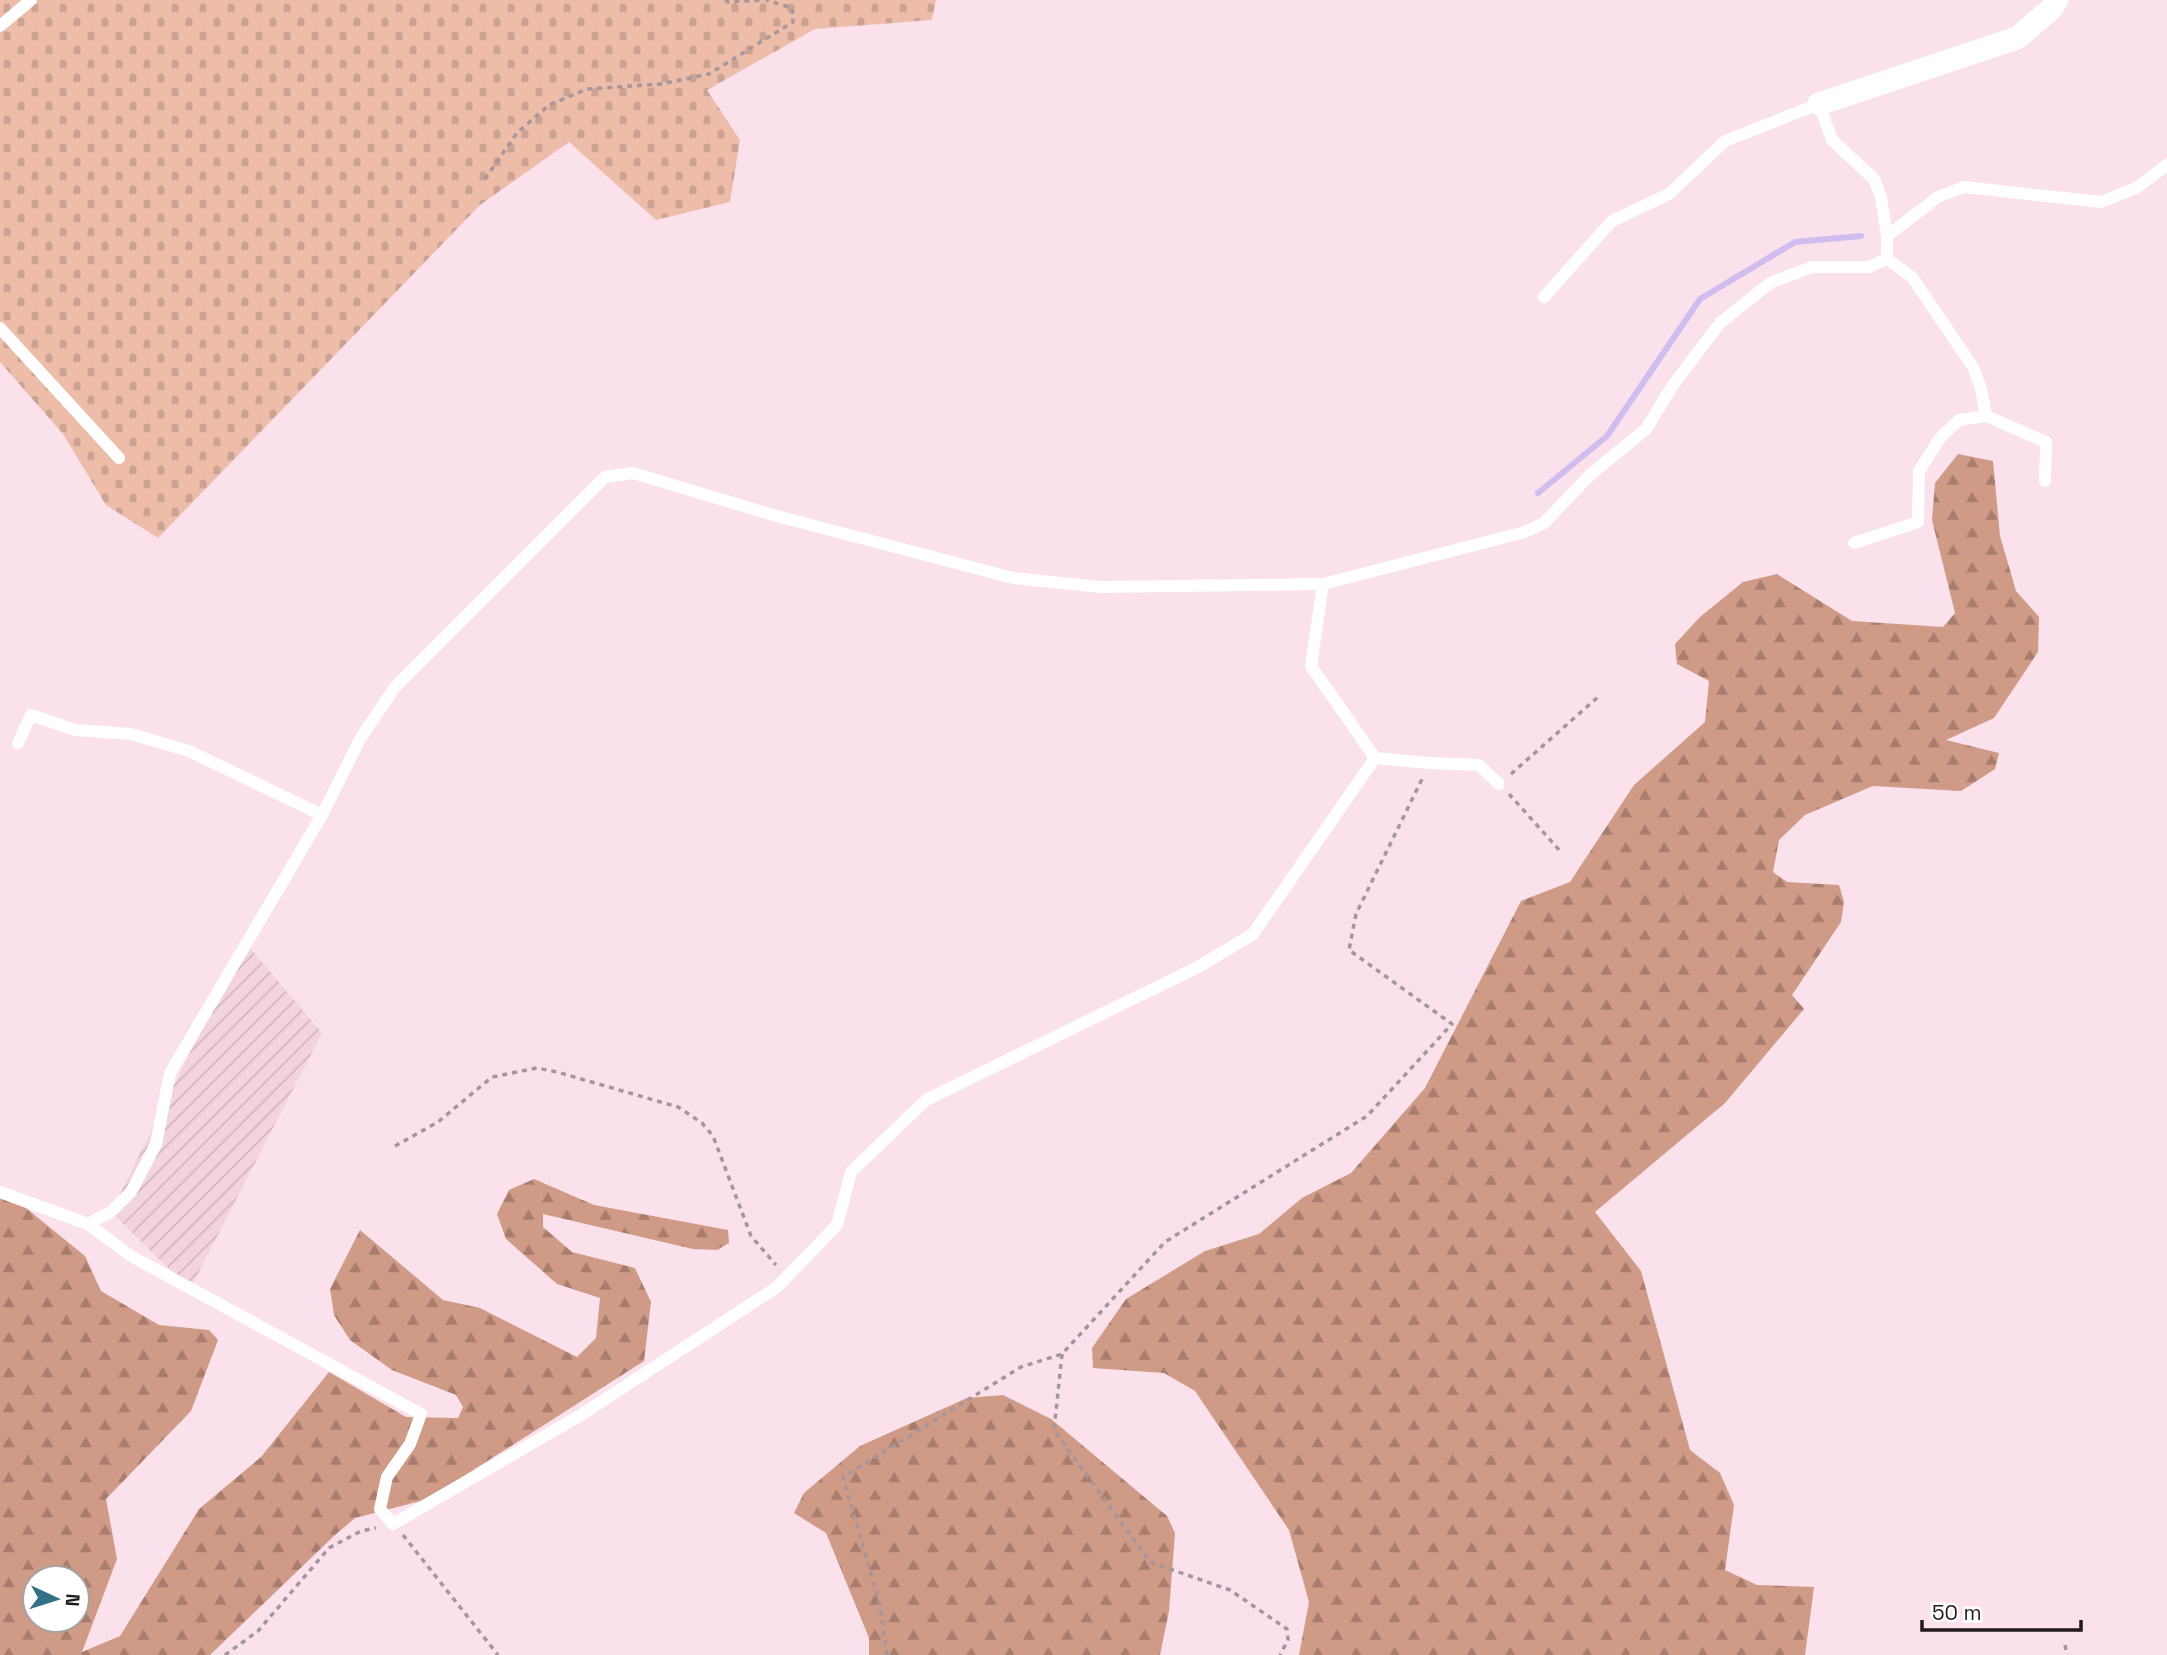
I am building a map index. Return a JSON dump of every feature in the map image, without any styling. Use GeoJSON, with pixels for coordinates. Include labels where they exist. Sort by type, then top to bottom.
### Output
{"type":"FeatureCollection","features":[{"type":"Feature","properties":{"kind":"street"},"geometry":{"type":"LineString","coordinates":[[1819,104],[2017,38],[2050,10],[2057,0]]}},
{"type":"Feature","properties":{"kind":"lane"},"geometry":{"type":"LineString","coordinates":[[0,26],[31,0]]}},
{"type":"Feature","properties":{"kind":"lane"},"geometry":{"type":"LineString","coordinates":[[1544,297],[1612,221],[1669,194],[1725,141],[1819,104],[1832,140],[1874,178],[1881,197],[1887,236],[1887,259]]}},
{"type":"Feature","properties":{"kind":"lane"},"geometry":{"type":"LineString","coordinates":[[1887,236],[1938,197],[1964,187],[2101,202],[2136,188],[2167,165]]}},
{"type":"Feature","properties":{"kind":"lane"},"geometry":{"type":"LineString","coordinates":[[1887,259],[1912,277],[1973,367],[1986,416]]}},
{"type":"Feature","properties":{"kind":"lane"},"geometry":{"type":"LineString","coordinates":[[88,1224],[111,1212],[131,1192],[156,1144],[170,1073],[322,815],[360,739],[395,687],[605,477],[633,473],[786,518],[1013,578],[1100,587],[1323,583],[1525,532],[1544,523],[1591,474],[1646,429],[1673,385],[1720,323],[1770,283],[1812,267],[1869,267],[1887,259]]}},
{"type":"Feature","properties":{"kind":"lane"},"geometry":{"type":"LineString","coordinates":[[0,328],[119,458]]}},
{"type":"Feature","properties":{"kind":"lane"},"geometry":{"type":"LineString","coordinates":[[1854,542],[1918,522],[1919,471],[1940,438],[1959,420],[1986,416],[2046,442],[2045,481]]}},
{"type":"Feature","properties":{"kind":"lane"},"geometry":{"type":"LineString","coordinates":[[1323,583],[1311,666],[1375,758],[1479,765],[1499,784]]}},
{"type":"Feature","properties":{"kind":"lane"},"geometry":{"type":"LineString","coordinates":[[18,743],[31,715],[75,730],[131,734],[189,751],[322,815]]}},
{"type":"Feature","properties":{"kind":"lane"},"geometry":{"type":"LineString","coordinates":[[0,1192],[88,1224],[131,1256],[421,1414],[410,1444],[387,1477],[380,1509],[393,1524],[581,1415],[776,1287],[837,1225],[851,1172],[926,1100],[1200,966],[1253,934],[1375,758]]}},
{"type":"Feature","properties":{"kind":"path"},"geometry":{"type":"LineString","coordinates":[[485,178],[517,133],[549,105],[587,89],[661,84],[709,74],[793,22],[792,8],[764,0],[725,0]]}},
{"type":"Feature","properties":{"kind":"path"},"geometry":{"type":"LineString","coordinates":[[1561,852],[1499,784],[1598,696]]}},
{"type":"Feature","properties":{"kind":"path"},"geometry":{"type":"LineString","coordinates":[[887,1655],[880,1605],[843,1476],[1021,1367],[1062,1354],[1165,1242],[1367,1116],[1452,1024],[1349,950],[1356,915],[1430,763]]}},
{"type":"Feature","properties":{"kind":"path"},"geometry":{"type":"LineString","coordinates":[[395,1146],[438,1122],[492,1077],[537,1068],[678,1108],[702,1123],[713,1136],[751,1236],[786,1277]]}},
{"type":"Feature","properties":{"kind":"path"},"geometry":{"type":"LineString","coordinates":[[1062,1354],[1054,1430],[1150,1562],[1230,1590],[1287,1629],[1288,1640],[1280,1655]]}},
{"type":"Feature","properties":{"kind":"path"},"geometry":{"type":"LineString","coordinates":[[225,1655],[258,1631],[329,1548],[361,1531],[393,1524],[498,1655]]}},
{"type":"Feature","properties":{"kind":"path"},"geometry":{"type":"LineString","coordinates":[[2065,1645],[2067,1655]]}},
{"type":"Feature","properties":{"kind":"shaded area"},"geometry":{"type":"Polygon","coordinates":[[[245,942],[322,1033],[190,1289],[111,1212],[245,942]]]}},
{"type":"Feature","properties":{"kind":"green space"},"geometry":{"type":"Polygon","coordinates":[[[0,0],[936,0],[932,20],[815,29],[707,90],[740,140],[730,202],[656,220],[569,142],[480,205],[158,538],[106,505],[63,434],[0,362],[0,0]]]}},
{"type":"Feature","properties":{"kind":"green space"},"geometry":{"type":"Polygon","coordinates":[[[1958,454],[1993,461],[2000,536],[2016,591],[2039,617],[2038,652],[1994,718],[1946,740],[1999,753],[1995,769],[1961,791],[1873,786],[1805,815],[1779,840],[1773,872],[1787,882],[1839,885],[1844,902],[1841,922],[1792,995],[1804,1009],[1725,1103],[1595,1212],[1641,1271],[1690,1450],[1720,1473],[1734,1505],[1725,1570],[1757,1585],[1814,1587],[1805,1655],[1299,1655],[1309,1602],[1289,1530],[1195,1391],[1164,1373],[1093,1368],[1092,1348],[1126,1299],[1205,1251],[1259,1234],[1302,1198],[1351,1173],[1425,1088],[1521,901],[1570,882],[1634,785],[1705,722],[1709,681],[1677,664],[1675,644],[1700,617],[1743,582],[1777,574],[1852,621],[1943,627],[1955,613],[1932,520],[1935,483],[1958,454]]]}},
{"type":"Feature","properties":{"kind":"green space"},"geometry":{"type":"Polygon","coordinates":[[[534,1179],[594,1205],[728,1230],[729,1243],[717,1250],[693,1249],[543,1214],[543,1227],[572,1252],[635,1268],[651,1302],[644,1361],[428,1499],[355,1518],[210,1655],[0,1655],[0,1187],[85,1256],[101,1291],[159,1325],[209,1330],[218,1340],[191,1411],[106,1499],[117,1559],[91,1628],[91,1564],[21,1564],[21,1634],[89,1634],[82,1652],[120,1636],[199,1509],[261,1457],[329,1372],[406,1417],[458,1418],[463,1407],[456,1395],[392,1370],[350,1340],[334,1315],[330,1289],[360,1230],[443,1300],[480,1308],[577,1357],[596,1338],[600,1298],[557,1284],[506,1239],[497,1214],[509,1190],[534,1179]]]}},
{"type":"Feature","properties":{"kind":"green space"},"geometry":{"type":"Polygon","coordinates":[[[1003,1395],[1051,1419],[1167,1516],[1175,1533],[1169,1611],[1160,1655],[869,1655],[869,1638],[826,1533],[794,1513],[804,1493],[860,1446],[967,1398],[1003,1395]]]}},
{"type":"Feature","properties":{"kind":"waterway"},"geometry":{"type":"LineString","coordinates":[[1538,493],[1607,436],[1700,299],[1795,242],[1861,236]]}}]}
